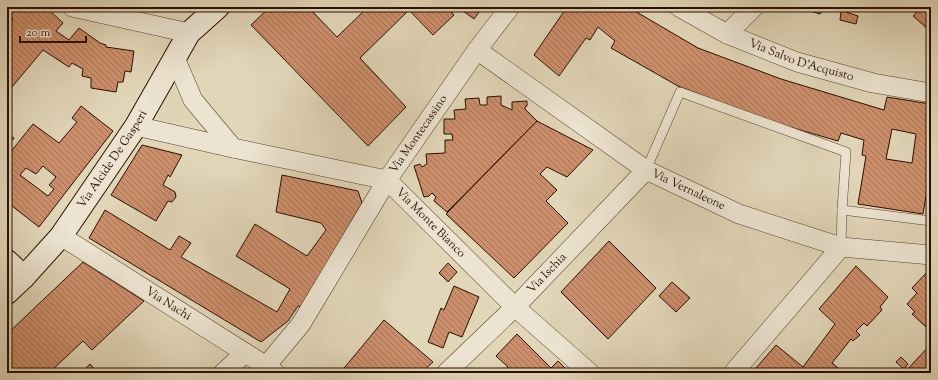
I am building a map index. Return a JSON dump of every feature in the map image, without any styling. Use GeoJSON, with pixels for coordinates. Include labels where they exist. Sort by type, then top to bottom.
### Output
{"type":"FeatureCollection","features":[{"type":"Feature","properties":{"kind":"main road","name":"Via Alcide De Gasperi"},"geometry":{"type":"LineString","coordinates":[[7,293],[24,277],[61,236],[136,126],[189,33],[218,7]]}},
{"type":"Feature","properties":{"kind":"main road"},"geometry":{"type":"LineString","coordinates":[[7,262],[24,277]]}},
{"type":"Feature","properties":{"kind":"street"},"geometry":{"type":"LineString","coordinates":[[72,7],[189,33]]}},
{"type":"Feature","properties":{"kind":"street","name":"Via Montecassino"},"geometry":{"type":"LineString","coordinates":[[271,369],[301,324],[387,180],[477,50],[510,7]]}},
{"type":"Feature","properties":{"kind":"street","name":"Via Salvo D'Acquisto"},"geometry":{"type":"LineString","coordinates":[[679,7],[727,34],[797,62],[873,84],[931,93]]}},
{"type":"Feature","properties":{"kind":"street"},"geometry":{"type":"LineString","coordinates":[[727,34],[754,7]]}},
{"type":"Feature","properties":{"kind":"street","name":"Via Vernaleone"},"geometry":{"type":"LineString","coordinates":[[477,50],[646,170],[740,214],[841,246],[931,254]]}},
{"type":"Feature","properties":{"kind":"street"},"geometry":{"type":"LineString","coordinates":[[175,58],[193,100],[233,148]]}},
{"type":"Feature","properties":{"kind":"street","name":"Via Monte Bianco"},"geometry":{"type":"LineString","coordinates":[[136,126],[387,180],[515,307],[590,373]]}},
{"type":"Feature","properties":{"kind":"street","name":"Via Ischia"},"geometry":{"type":"LineString","coordinates":[[446,373],[515,307],[646,170]]}},
{"type":"Feature","properties":{"kind":"street","name":"Via Nachi"},"geometry":{"type":"LineString","coordinates":[[61,236],[271,369]]}},
{"type":"Feature","properties":{"kind":"street"},"geometry":{"type":"LineString","coordinates":[[733,373],[841,246]]}},
{"type":"Feature","properties":{"kind":"street"},"geometry":{"type":"LineString","coordinates":[[223,373],[245,353]]}},
{"type":"Feature","properties":{"kind":"lane"},"geometry":{"type":"LineString","coordinates":[[646,170],[680,92],[846,152],[841,246]]}},
{"type":"Feature","properties":{"kind":"lane"},"geometry":{"type":"LineString","coordinates":[[842,210],[931,221]]}},
{"type":"Feature","properties":{"kind":"building"},"geometry":{"type":"Polygon","coordinates":[[[7,7],[46,7],[63,23],[56,31],[69,40],[79,28],[100,43],[106,45],[106,47],[134,51],[131,72],[125,71],[123,82],[118,82],[116,92],[91,88],[91,78],[82,76],[83,69],[72,63],[69,67],[43,50],[12,87],[7,84],[7,26],[13,19],[7,14],[7,7]]]}},
{"type":"Feature","properties":{"kind":"building"},"geometry":{"type":"Polygon","coordinates":[[[270,7],[308,7],[337,37],[368,7],[446,7],[454,15],[433,35],[409,10],[360,58],[406,107],[368,146],[251,25],[270,7]]]}},
{"type":"Feature","properties":{"kind":"building"},"geometry":{"type":"Polygon","coordinates":[[[567,7],[628,7],[698,48],[781,79],[884,110],[887,97],[930,104],[929,119],[931,119],[931,167],[923,214],[858,204],[866,156],[862,155],[864,140],[841,133],[838,141],[769,121],[678,86],[611,48],[615,41],[598,27],[590,40],[586,38],[559,76],[534,55],[567,7]],[[892,129],[886,159],[912,163],[916,134],[892,129]]]}},
{"type":"Feature","properties":{"kind":"building"},"geometry":{"type":"Polygon","coordinates":[[[797,7],[825,7],[820,14],[797,7]]]}},
{"type":"Feature","properties":{"kind":"building"},"geometry":{"type":"Polygon","coordinates":[[[828,7],[853,7],[846,12],[858,16],[856,24],[840,20],[841,12],[828,7]]]}},
{"type":"Feature","properties":{"kind":"building"},"geometry":{"type":"Polygon","coordinates":[[[922,7],[931,7],[931,39],[926,34],[930,31],[913,16],[922,7]]]}},
{"type":"Feature","properties":{"kind":"building"},"geometry":{"type":"Polygon","coordinates":[[[459,8],[482,8],[474,19],[459,8]]]}},
{"type":"Feature","properties":{"kind":"building"},"geometry":{"type":"Polygon","coordinates":[[[501,96],[501,105],[512,110],[512,102],[527,101],[527,106],[525,109],[537,121],[447,212],[434,201],[436,197],[432,193],[429,196],[424,197],[414,166],[420,164],[422,167],[427,164],[426,154],[445,153],[445,140],[453,140],[452,134],[444,134],[444,119],[455,119],[454,110],[466,109],[465,99],[479,98],[480,105],[487,105],[487,97],[501,96]]]}},
{"type":"Feature","properties":{"kind":"building"},"geometry":{"type":"Polygon","coordinates":[[[81,106],[113,131],[39,227],[7,202],[7,152],[9,154],[33,124],[59,143],[77,122],[72,118],[81,106]],[[43,166],[36,174],[26,168],[20,175],[48,196],[54,189],[49,185],[56,177],[43,166]]]}},
{"type":"Feature","properties":{"kind":"building"},"geometry":{"type":"Polygon","coordinates":[[[537,121],[593,150],[567,177],[547,167],[540,174],[557,190],[546,201],[568,223],[514,278],[446,214],[537,121]]]}},
{"type":"Feature","properties":{"kind":"building"},"geometry":{"type":"Polygon","coordinates":[[[7,133],[14,138],[7,147],[7,133]]]}},
{"type":"Feature","properties":{"kind":"building"},"geometry":{"type":"Polygon","coordinates":[[[142,145],[182,155],[170,177],[168,175],[163,185],[175,192],[176,197],[172,202],[168,201],[156,221],[111,195],[142,145]]]}},
{"type":"Feature","properties":{"kind":"building"},"geometry":{"type":"Polygon","coordinates":[[[282,175],[358,191],[362,203],[301,307],[298,306],[288,321],[261,342],[89,238],[105,210],[170,250],[179,236],[191,243],[181,257],[277,312],[290,289],[236,256],[255,224],[307,256],[326,230],[321,223],[276,212],[282,175]]]}},
{"type":"Feature","properties":{"kind":"building"},"geometry":{"type":"Polygon","coordinates":[[[609,241],[656,288],[608,339],[561,292],[609,241]]]}},
{"type":"Feature","properties":{"kind":"building"},"geometry":{"type":"Polygon","coordinates":[[[83,262],[144,301],[92,350],[83,341],[49,373],[7,373],[7,334],[83,262]]]}},
{"type":"Feature","properties":{"kind":"building"},"geometry":{"type":"Polygon","coordinates":[[[448,263],[457,272],[448,282],[439,273],[448,263]]]}},
{"type":"Feature","properties":{"kind":"building"},"geometry":{"type":"Polygon","coordinates":[[[856,266],[888,297],[880,307],[882,310],[867,326],[864,323],[856,331],[860,335],[853,341],[851,339],[832,363],[844,373],[758,373],[760,370],[756,368],[776,345],[803,367],[835,324],[819,309],[856,266]]]}},
{"type":"Feature","properties":{"kind":"building"},"geometry":{"type":"Polygon","coordinates":[[[928,271],[931,274],[931,324],[927,328],[912,314],[915,312],[907,304],[917,293],[912,288],[928,271]]]}},
{"type":"Feature","properties":{"kind":"building"},"geometry":{"type":"Polygon","coordinates":[[[672,282],[690,298],[676,312],[659,296],[672,282]]]}},
{"type":"Feature","properties":{"kind":"building"},"geometry":{"type":"Polygon","coordinates":[[[454,286],[479,297],[462,337],[449,332],[443,348],[428,342],[441,308],[444,310],[454,286]]]}},
{"type":"Feature","properties":{"kind":"building"},"geometry":{"type":"Polygon","coordinates":[[[384,320],[433,362],[421,373],[340,373],[384,320]]]}},
{"type":"Feature","properties":{"kind":"building"},"geometry":{"type":"Polygon","coordinates":[[[517,334],[551,368],[558,361],[568,371],[567,373],[503,373],[508,367],[496,356],[517,334]]]}},
{"type":"Feature","properties":{"kind":"building"},"geometry":{"type":"Polygon","coordinates":[[[931,344],[931,373],[904,373],[931,344]]]}},
{"type":"Feature","properties":{"kind":"building"},"geometry":{"type":"Polygon","coordinates":[[[901,357],[908,364],[904,369],[896,362],[901,357]]]}},
{"type":"Feature","properties":{"kind":"building"},"geometry":{"type":"Polygon","coordinates":[[[90,364],[98,373],[81,373],[90,364]]]}}]}
